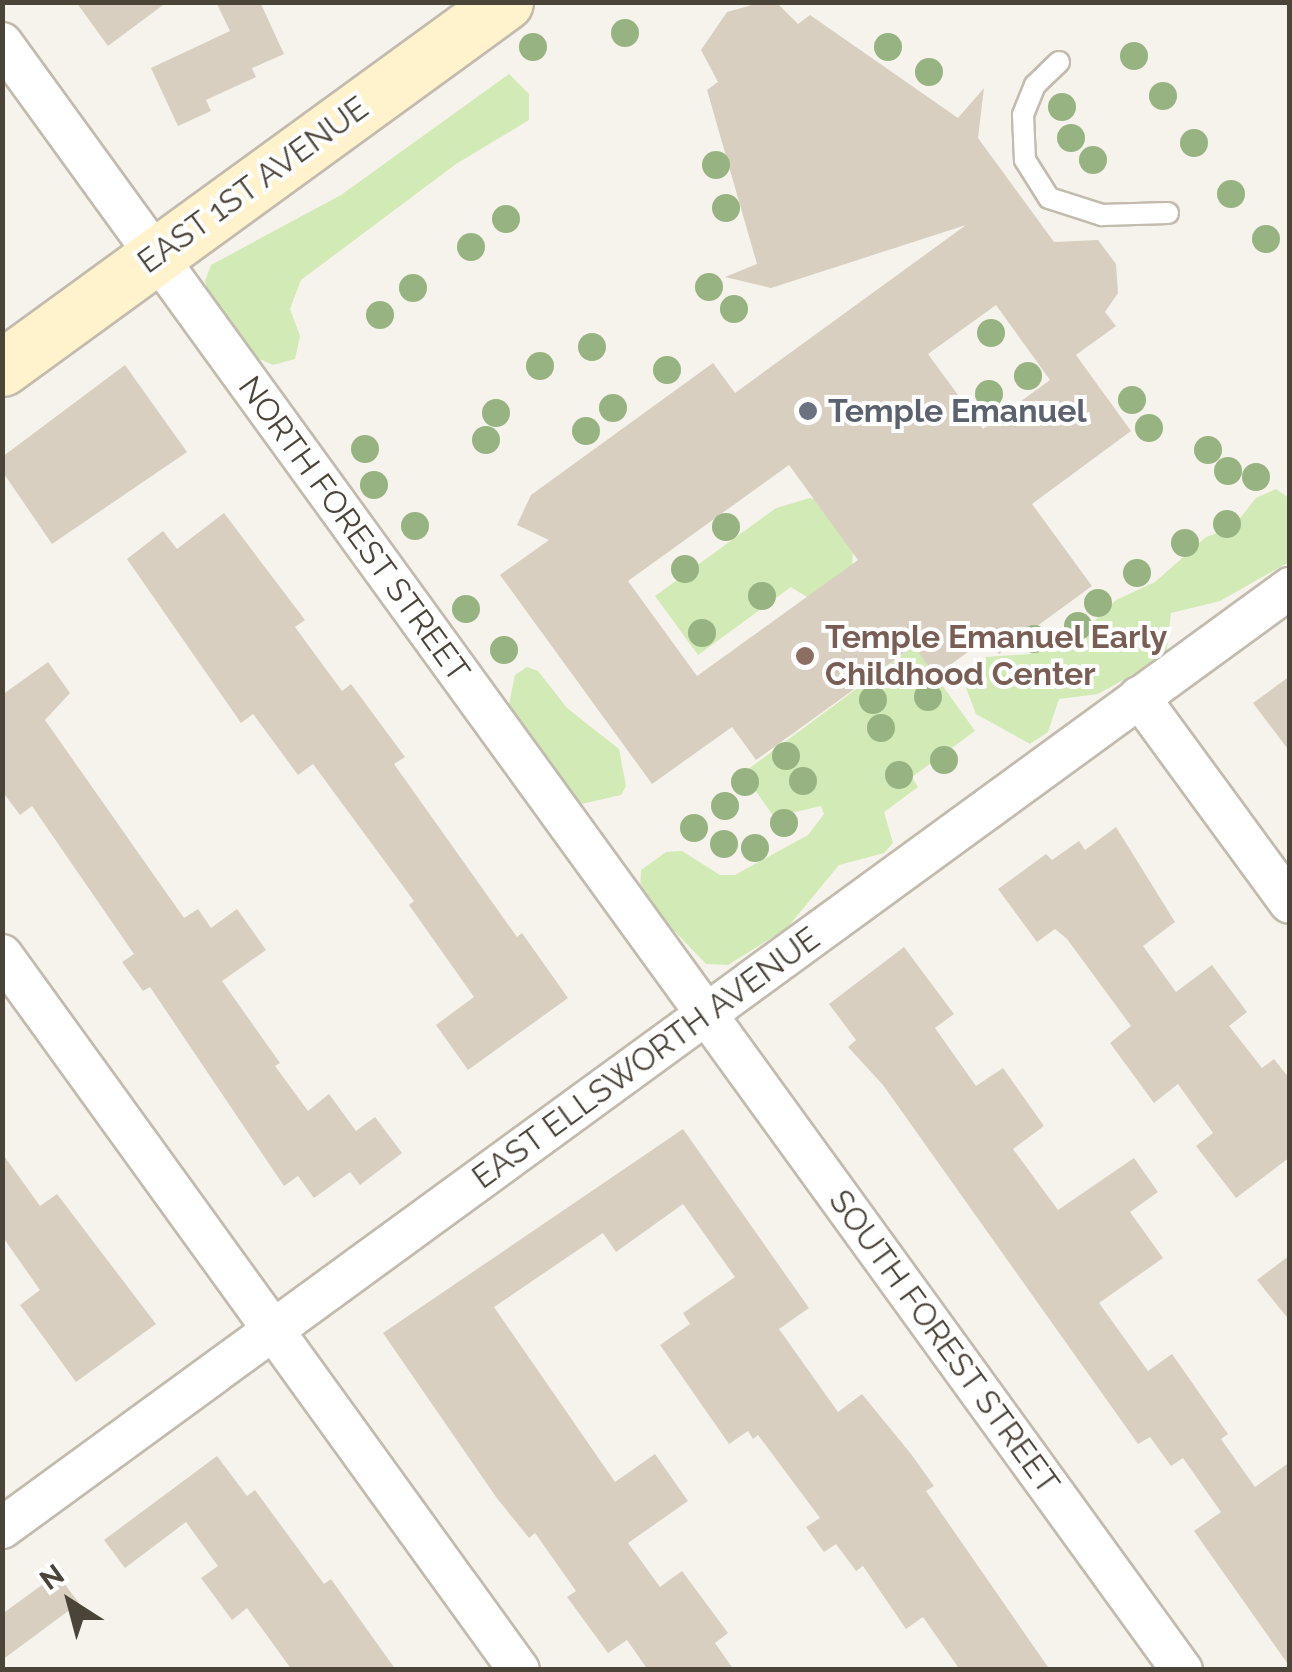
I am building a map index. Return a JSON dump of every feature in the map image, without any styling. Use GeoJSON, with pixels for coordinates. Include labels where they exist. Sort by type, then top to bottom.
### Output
{"type":"FeatureCollection","features":[{"type":"Feature","properties":{"kind":"street","name":"EAST 1ST AVENUE"},"geometry":{"type":"LineString","coordinates":[[2,368],[505,2]]}},
{"type":"Feature","properties":{"kind":"street","name":"NORTH FOREST STREET"},"geometry":{"type":"LineString","coordinates":[[2,42],[706,1014]]}},
{"type":"Feature","properties":{"kind":"street","name":"EAST ELLSWORTH AVENUE"},"geometry":{"type":"LineString","coordinates":[[2,1528],[1290,588]]}},
{"type":"Feature","properties":{"kind":"street"},"geometry":{"type":"LineString","coordinates":[[1139,698],[1290,903]]}},
{"type":"Feature","properties":{"kind":"street"},"geometry":{"type":"LineString","coordinates":[[2,956],[518,1670]]}},
{"type":"Feature","properties":{"kind":"street","name":"SOUTH FOREST STREET"},"geometry":{"type":"LineString","coordinates":[[706,1014],[1182,1670]]}},
{"type":"Feature","properties":{"kind":"lane"},"geometry":{"type":"LineString","coordinates":[[1059,62],[1036,85],[1023,116],[1025,160],[1049,198],[1102,215],[1168,213]]}},
{"type":"Feature","properties":{"kind":"green space"},"geometry":{"type":"Polygon","coordinates":[[[509,74],[529,94],[529,120],[456,164],[301,280],[290,309],[300,336],[295,359],[273,365],[245,353],[211,304],[205,281],[211,265],[341,195],[509,74]]]}},
{"type":"Feature","properties":{"kind":"green space"},"geometry":{"type":"Polygon","coordinates":[[[1276,489],[1289,498],[1289,562],[1220,601],[1171,613],[1166,656],[1098,694],[1059,699],[1048,732],[1030,744],[976,714],[963,680],[970,668],[986,657],[1030,654],[1084,631],[1116,600],[1155,582],[1206,537],[1232,528],[1256,498],[1276,489]]]}},
{"type":"Feature","properties":{"kind":"green space"},"geometry":{"type":"Polygon","coordinates":[[[810,498],[824,502],[853,550],[852,568],[810,599],[791,587],[698,655],[655,596],[776,508],[810,498]]]}},
{"type":"Feature","properties":{"kind":"green space"},"geometry":{"type":"Polygon","coordinates":[[[914,646],[975,731],[912,777],[918,787],[884,812],[893,843],[884,853],[839,865],[787,928],[728,965],[706,964],[640,895],[641,870],[666,852],[682,851],[720,875],[735,875],[808,835],[824,814],[821,806],[774,817],[743,773],[914,646]]]}},
{"type":"Feature","properties":{"kind":"green space"},"geometry":{"type":"Polygon","coordinates":[[[527,667],[538,671],[567,708],[619,749],[626,786],[621,795],[577,805],[541,760],[509,704],[515,675],[527,667]]]}},
{"type":"Feature","properties":{"kind":"building"},"geometry":{"type":"Polygon","coordinates":[[[76,2],[167,2],[108,46],[76,2]]]}},
{"type":"Feature","properties":{"kind":"building"},"geometry":{"type":"Polygon","coordinates":[[[216,2],[260,2],[284,54],[252,68],[256,77],[206,100],[211,111],[178,126],[151,68],[230,31],[216,2]]]}},
{"type":"Feature","properties":{"kind":"building","name":"Temple Emanuel"},"geometry":{"type":"Polygon","coordinates":[[[776,2],[798,24],[810,15],[958,118],[984,88],[978,138],[1054,242],[1098,240],[1116,264],[1118,293],[1105,312],[1116,326],[1076,355],[1131,431],[1032,504],[1092,586],[999,654],[987,638],[935,676],[914,646],[756,760],[732,727],[652,784],[500,575],[549,540],[517,525],[531,495],[713,363],[735,393],[966,225],[771,288],[725,277],[757,264],[707,90],[718,82],[701,50],[727,12],[776,2]],[[996,305],[928,354],[983,429],[1050,380],[996,305]],[[789,465],[628,581],[697,676],[858,560],[789,465]]]}},
{"type":"Feature","properties":{"kind":"building"},"geometry":{"type":"Polygon","coordinates":[[[125,365],[187,452],[52,544],[2,471],[2,457],[125,365]]]}},
{"type":"Feature","properties":{"kind":"building"},"geometry":{"type":"Polygon","coordinates":[[[224,513],[305,620],[295,627],[342,691],[351,684],[405,757],[394,764],[517,937],[522,933],[568,998],[468,1070],[436,1025],[474,997],[409,905],[414,901],[313,764],[298,775],[253,714],[241,723],[127,559],[163,531],[177,549],[224,513]]]}},
{"type":"Feature","properties":{"kind":"building"},"geometry":{"type":"Polygon","coordinates":[[[48,662],[70,693],[45,720],[184,918],[198,909],[211,928],[237,909],[266,950],[222,981],[280,1063],[275,1066],[308,1111],[329,1094],[356,1131],[375,1117],[402,1153],[360,1185],[350,1172],[314,1198],[298,1176],[284,1186],[150,987],[143,991],[122,962],[134,954],[32,806],[20,815],[2,791],[2,695],[48,662]]]}},
{"type":"Feature","properties":{"kind":"building"},"geometry":{"type":"Polygon","coordinates":[[[1290,676],[1290,752],[1253,703],[1290,676]]]}},
{"type":"Feature","properties":{"kind":"building"},"geometry":{"type":"Polygon","coordinates":[[[1116,827],[1175,922],[1143,946],[1176,992],[1212,965],[1247,1012],[1229,1026],[1262,1068],[1274,1059],[1290,1079],[1290,1157],[1236,1198],[1196,1146],[1213,1133],[1178,1084],[1154,1103],[1110,1043],[1131,1026],[1067,939],[1055,929],[1037,942],[998,889],[1046,854],[1052,860],[1079,841],[1085,850],[1116,827]]]}},
{"type":"Feature","properties":{"kind":"building"},"geometry":{"type":"Polygon","coordinates":[[[904,947],[954,1014],[935,1028],[976,1086],[1003,1068],[1044,1126],[1013,1149],[1058,1210],[1134,1158],[1158,1192],[1130,1212],[1163,1258],[1099,1303],[1148,1371],[1172,1354],[1228,1434],[1221,1439],[1255,1487],[1290,1462],[1290,1667],[1194,1531],[1221,1512],[1183,1458],[1171,1466],[1150,1437],[1138,1444],[883,1085],[848,1047],[856,1040],[829,1004],[904,947]]]}},
{"type":"Feature","properties":{"kind":"building"},"geometry":{"type":"Polygon","coordinates":[[[683,1129],[809,1308],[779,1329],[838,1412],[862,1394],[911,1454],[934,1486],[926,1491],[1050,1670],[960,1670],[923,1617],[906,1629],[863,1566],[856,1571],[836,1544],[824,1552],[806,1527],[820,1518],[758,1435],[753,1439],[748,1431],[729,1444],[660,1345],[690,1324],[683,1313],[735,1277],[683,1204],[616,1252],[603,1233],[494,1307],[615,1482],[655,1454],[688,1501],[628,1543],[660,1587],[682,1571],[728,1633],[715,1643],[734,1670],[648,1670],[627,1640],[608,1653],[567,1597],[576,1591],[535,1533],[529,1538],[496,1497],[383,1333],[683,1129]]]}},
{"type":"Feature","properties":{"kind":"building"},"geometry":{"type":"Polygon","coordinates":[[[2,1153],[40,1206],[57,1194],[156,1324],[76,1382],[20,1305],[40,1290],[2,1236],[2,1153]]]}},
{"type":"Feature","properties":{"kind":"building"},"geometry":{"type":"Polygon","coordinates":[[[1290,1255],[1290,1321],[1257,1280],[1290,1255]]]}},
{"type":"Feature","properties":{"kind":"building"},"geometry":{"type":"Polygon","coordinates":[[[217,1456],[247,1496],[255,1490],[324,1584],[331,1579],[396,1670],[292,1670],[247,1608],[232,1620],[201,1578],[218,1566],[186,1522],[125,1568],[104,1540],[217,1456]]]}},
{"type":"Feature","properties":{"kind":"building"},"geometry":{"type":"Polygon","coordinates":[[[57,1574],[79,1603],[2,1660],[2,1614],[57,1574]]]}},
{"type":"Feature","properties":{"kind":"place","name":"Temple Emanuel"},"geometry":{"type":"Point","coordinates":[808,411]}},
{"type":"Feature","properties":{"kind":"place","name":"Temple Emanuel Early Childhood Center"},"geometry":{"type":"Point","coordinates":[805,656]}}]}
